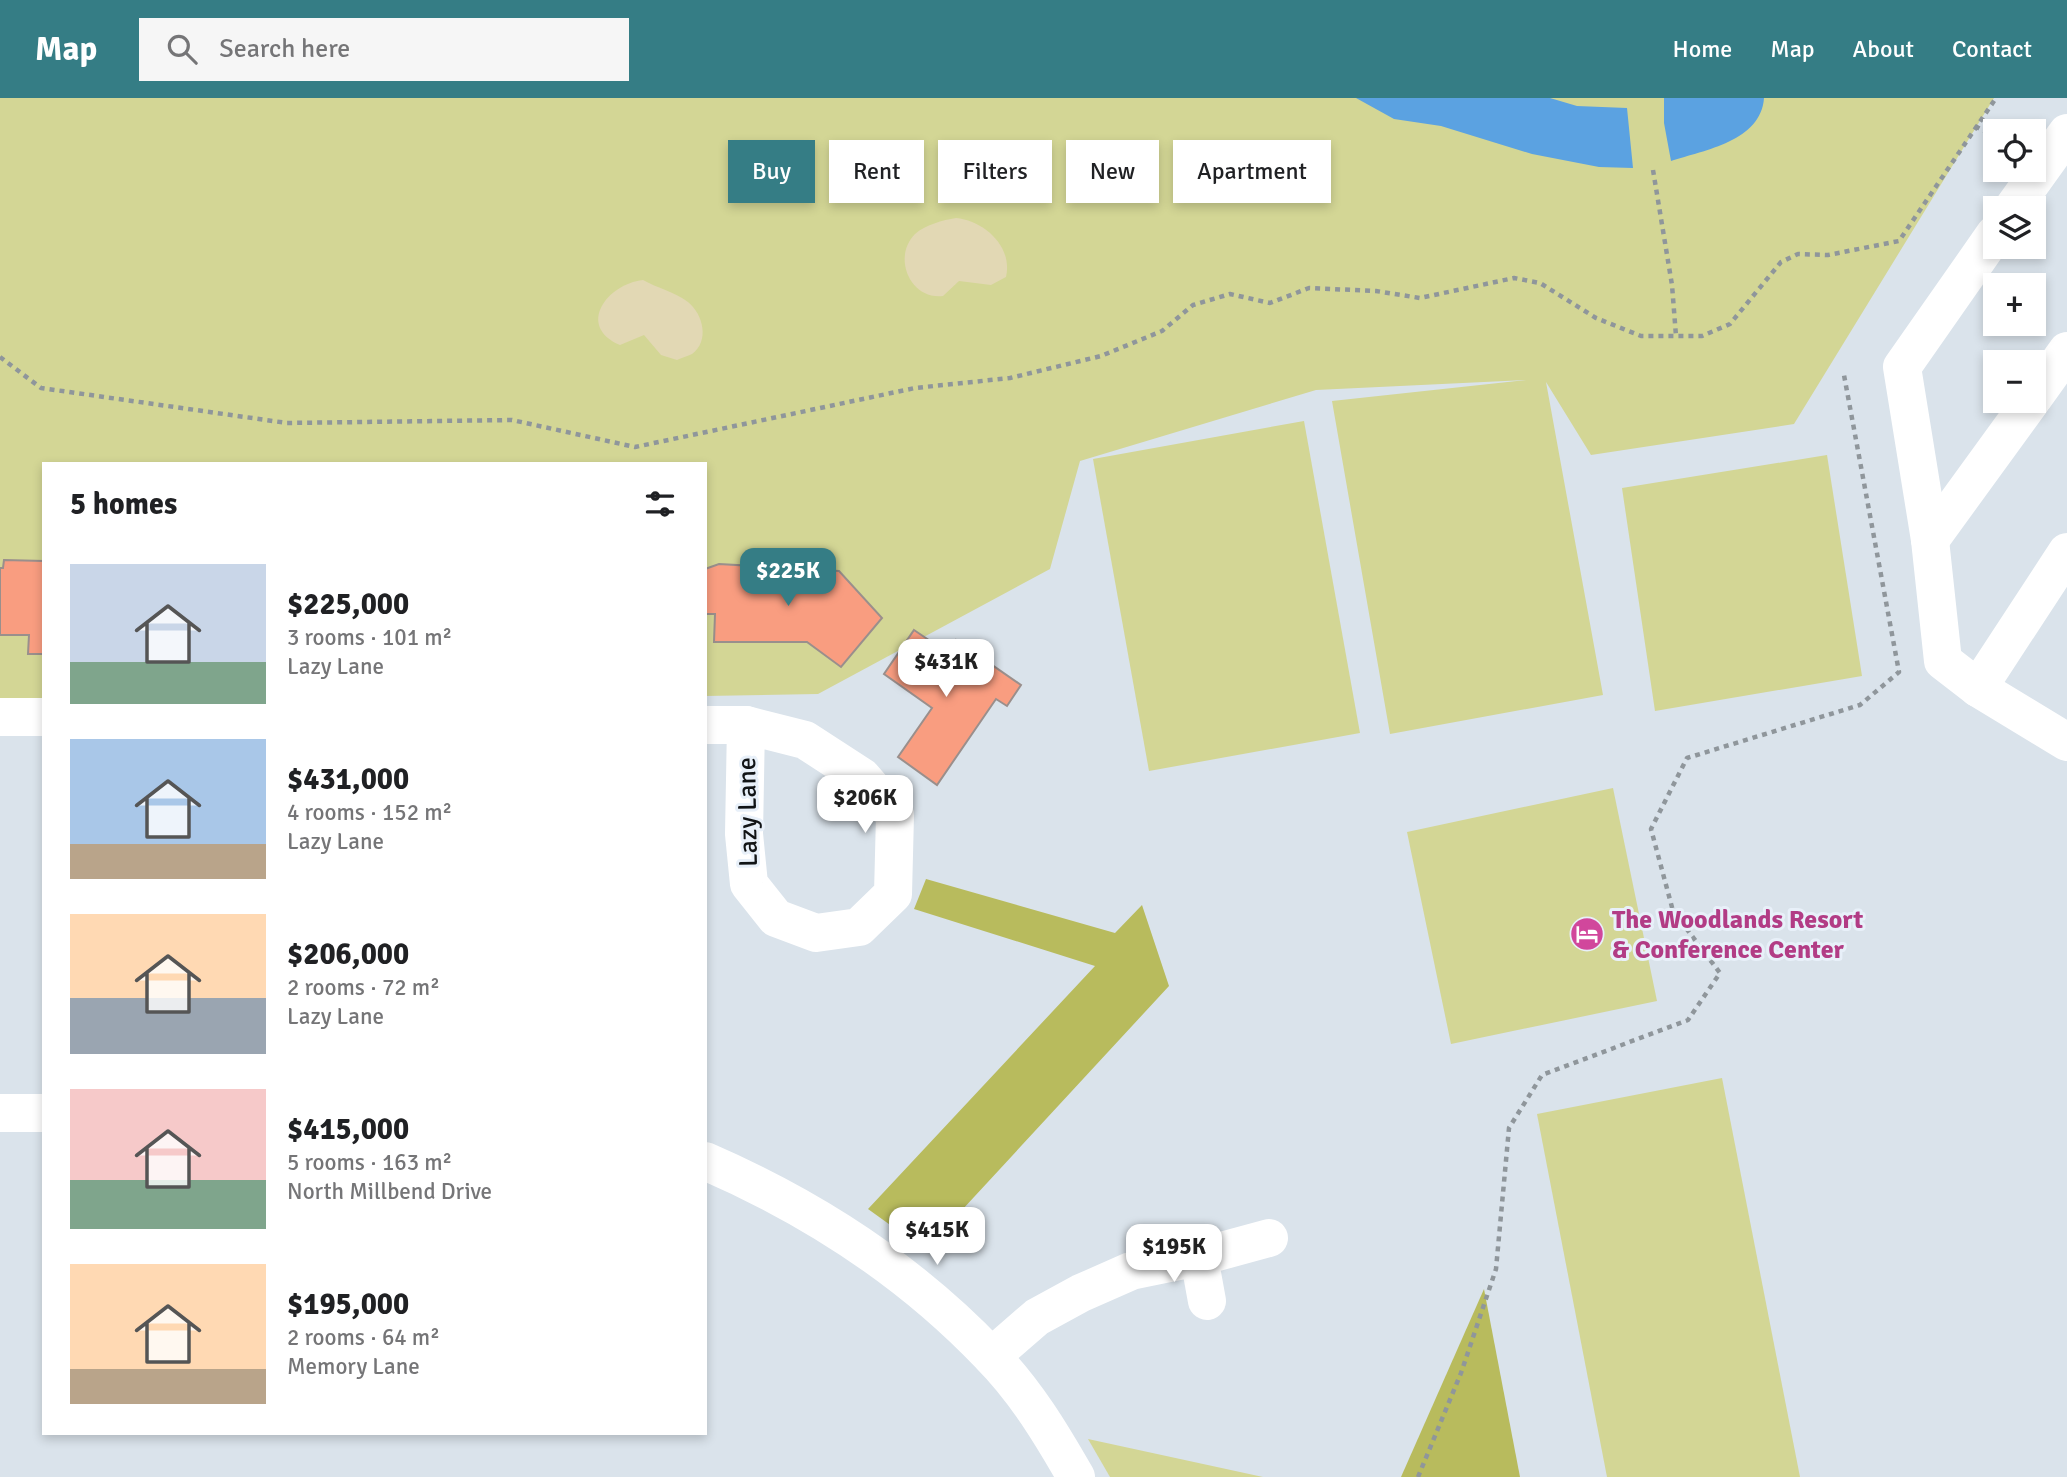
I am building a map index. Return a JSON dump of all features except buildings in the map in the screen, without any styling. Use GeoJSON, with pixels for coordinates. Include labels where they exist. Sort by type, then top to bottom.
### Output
{"type":"FeatureCollection","features":[{"type":"Feature","properties":{"kind":"street"},"geometry":{"type":"LineString","coordinates":[[2022,196],[2067,133]]}},
{"type":"Feature","properties":{"kind":"street"},"geometry":{"type":"LineString","coordinates":[[1983,251],[1902,367],[1930,540],[1943,661],[1978,688],[2067,742]]}},
{"type":"Feature","properties":{"kind":"street"},"geometry":{"type":"LineString","coordinates":[[2046,380],[2067,351]]}},
{"type":"Feature","properties":{"kind":"street"},"geometry":{"type":"LineString","coordinates":[[1930,540],[2022,413]]}},
{"type":"Feature","properties":{"kind":"street"},"geometry":{"type":"LineString","coordinates":[[1978,688],[2067,552]]}},
{"type":"Feature","properties":{"kind":"street"},"geometry":{"type":"LineString","coordinates":[[0,718],[42,717]]}},
{"type":"Feature","properties":{"kind":"street","name":"Lazy Lane"},"geometry":{"type":"LineString","coordinates":[[707,725],[746,725],[805,740],[862,777],[895,815],[893,894],[859,927],[816,933],[776,918],[749,884],[744,834],[746,725]]}},
{"type":"Feature","properties":{"kind":"street"},"geometry":{"type":"LineString","coordinates":[[0,1113],[42,1113]]}},
{"type":"Feature","properties":{"kind":"street"},"geometry":{"type":"LineString","coordinates":[[707,1162],[766,1187],[880,1260],[932,1301],[992,1356],[1035,1412],[1076,1477]]}},
{"type":"Feature","properties":{"kind":"street"},"geometry":{"type":"LineString","coordinates":[[992,1356],[1037,1317],[1081,1293],[1131,1271],[1199,1257],[1269,1238]]}},
{"type":"Feature","properties":{"kind":"street"},"geometry":{"type":"LineString","coordinates":[[1199,1257],[1207,1301]]}},
{"type":"Feature","properties":{"kind":"path"},"geometry":{"type":"LineString","coordinates":[[0,358],[41,388],[287,423],[512,420],[635,447],[915,388],[1010,378],[1101,356],[1162,331],[1193,305],[1230,295],[1270,303],[1309,288],[1376,291],[1420,298],[1514,278],[1540,284],[1617,328],[1641,335],[1702,336],[1730,324],[1781,262],[1798,254],[1828,255],[1899,241],[1996,98]]}},
{"type":"Feature","properties":{"kind":"path"},"geometry":{"type":"LineString","coordinates":[[1975,126],[1983,130]]}},
{"type":"Feature","properties":{"kind":"path"},"geometry":{"type":"LineString","coordinates":[[1653,170],[1672,285],[1676,336]]}},
{"type":"Feature","properties":{"kind":"path"},"geometry":{"type":"LineString","coordinates":[[1418,1477],[1461,1373],[1496,1269],[1509,1128],[1542,1075],[1688,1020],[1720,973],[1673,911],[1651,829],[1687,758],[1860,705],[1899,672],[1844,375]]}},
{"type":"Feature","properties":{"kind":"green space"},"geometry":{"type":"Polygon","coordinates":[[[0,98],[1994,98],[1794,424],[1591,455],[1546,382],[1603,695],[1390,734],[1332,401],[1526,380],[1316,390],[1080,461],[1050,569],[818,694],[707,696],[707,462],[42,462],[42,698],[0,699],[0,98]]]}},
{"type":"Feature","properties":{"kind":"green space"},"geometry":{"type":"Polygon","coordinates":[[[1304,421],[1360,733],[1149,771],[1093,459],[1304,421]]]}},
{"type":"Feature","properties":{"kind":"green space"},"geometry":{"type":"Polygon","coordinates":[[[1827,455],[1862,676],[1655,711],[1622,488],[1827,455]]]}},
{"type":"Feature","properties":{"kind":"green space"},"geometry":{"type":"Polygon","coordinates":[[[1613,788],[1657,1001],[1451,1044],[1407,832],[1613,788]]]}},
{"type":"Feature","properties":{"kind":"green space"},"geometry":{"type":"Polygon","coordinates":[[[1722,1078],[1800,1477],[1607,1477],[1537,1114],[1722,1078]]]}},
{"type":"Feature","properties":{"kind":"green space"},"geometry":{"type":"Polygon","coordinates":[[[1088,1439],[1263,1477],[1110,1477],[1088,1439]]]}},
{"type":"Feature","properties":{"kind":"shaded area"},"geometry":{"type":"Polygon","coordinates":[[[926,879],[1115,933],[1142,905],[1169,986],[925,1250],[868,1209],[1095,966],[914,909],[926,879]]]}},
{"type":"Feature","properties":{"kind":"shaded area"},"geometry":{"type":"Polygon","coordinates":[[[1484,1289],[1520,1477],[1401,1477],[1484,1289]]]}},
{"type":"Feature","properties":{"kind":"sand"},"geometry":{"type":"Polygon","coordinates":[[[956,218],[977,224],[995,237],[1005,256],[1006,277],[991,285],[959,281],[943,296],[921,291],[908,275],[905,265],[908,243],[924,228],[956,218]]]}},
{"type":"Feature","properties":{"kind":"sand"},"geometry":{"type":"Polygon","coordinates":[[[643,280],[688,302],[697,313],[703,335],[698,349],[692,354],[677,360],[661,355],[644,335],[620,345],[607,337],[600,327],[598,317],[608,297],[630,283],[643,280]]]}},
{"type":"Feature","properties":{"kind":"water"},"geometry":{"type":"Polygon","coordinates":[[[1356,98],[1550,98],[1577,106],[1627,108],[1633,168],[1599,167],[1532,154],[1441,126],[1394,119],[1356,98]]]}},
{"type":"Feature","properties":{"kind":"water"},"geometry":{"type":"Polygon","coordinates":[[[1664,98],[1764,98],[1761,113],[1742,134],[1715,148],[1671,161],[1664,123],[1664,98]]]}},
{"type":"Feature","properties":{"kind":"place","name":"The Woodlands Resort & Conference Center"},"geometry":{"type":"Point","coordinates":[1587,934]}}]}
